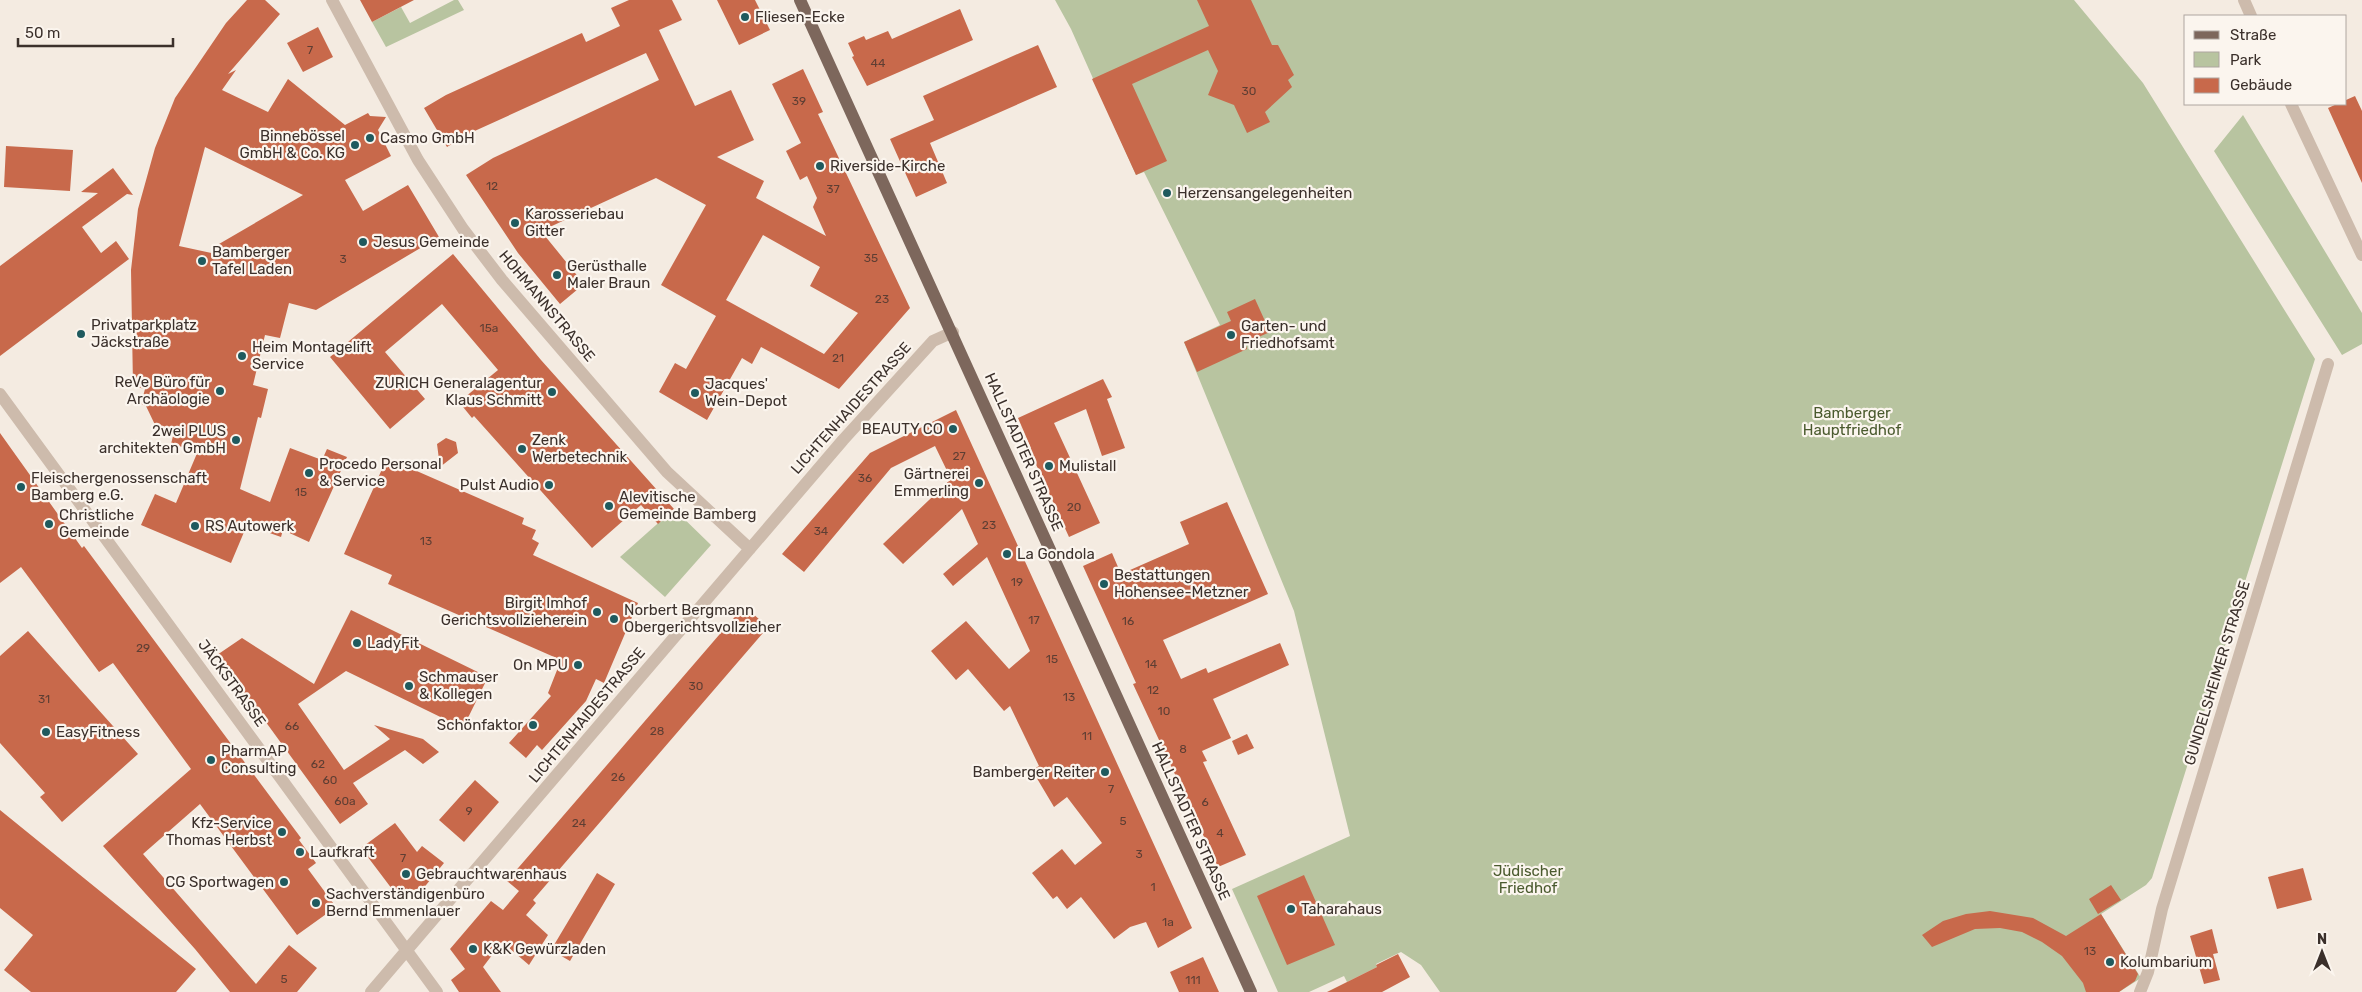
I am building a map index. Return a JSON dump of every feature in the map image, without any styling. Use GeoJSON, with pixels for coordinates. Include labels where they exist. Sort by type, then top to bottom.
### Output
{"type":"FeatureCollection","features":[{"type":"Feature","properties":{"kind":"main road","name":"HALLSTADTER STRASSE"},"geometry":{"type":"LineString","coordinates":[[800,0],[953,332],[1008,460],[1230,948],[1252,992]]}},
{"type":"Feature","properties":{"kind":"street","name":"HOHMANNSTRASSE"},"geometry":{"type":"LineString","coordinates":[[332,0],[418,160],[463,229],[502,280],[667,472],[750,549]]}},
{"type":"Feature","properties":{"kind":"street"},"geometry":{"type":"LineString","coordinates":[[2244,0],[2251,15]]}},
{"type":"Feature","properties":{"kind":"street"},"geometry":{"type":"LineString","coordinates":[[2291,105],[2362,255]]}},
{"type":"Feature","properties":{"kind":"street","name":"LICHTENHAIDESTRASSE"},"geometry":{"type":"LineString","coordinates":[[371,992],[843,440],[933,341],[953,332]]}},
{"type":"Feature","properties":{"kind":"street","name":"GUNDELSHEIMER STRASSE"},"geometry":{"type":"LineString","coordinates":[[2140,992],[2148,972],[2162,909],[2328,364]]}},
{"type":"Feature","properties":{"kind":"street","name":"JÄCKSTRASSE"},"geometry":{"type":"LineString","coordinates":[[0,394],[437,992]]}},
{"type":"Feature","properties":{"kind":"green space"},"geometry":{"type":"Polygon","coordinates":[[[454,0],[458,0],[464,10],[386,47],[372,22],[401,7],[410,23],[454,0]]]}},
{"type":"Feature","properties":{"kind":"green space","name":"Bamberger Hauptfriedhof"},"geometry":{"type":"Polygon","coordinates":[[[1055,0],[2074,0],[2143,83],[2315,359],[2152,878],[2146,885],[2101,914],[2141,978],[2119,992],[1440,992],[1421,965],[1401,952],[1376,964],[1377,967],[1347,982],[1344,976],[1309,992],[1278,992],[1232,889],[1350,836],[1294,611],[1184,342],[1220,325],[1144,172],[1136,175],[1071,29],[1055,0]]]}},
{"type":"Feature","properties":{"kind":"green space"},"geometry":{"type":"Polygon","coordinates":[[[2243,115],[2362,313],[2362,344],[2342,355],[2214,151],[2243,115]]]}},
{"type":"Feature","properties":{"kind":"green space"},"geometry":{"type":"Polygon","coordinates":[[[674,509],[711,545],[665,597],[620,557],[674,509]]]}},
{"type":"Feature","properties":{"kind":"building"},"geometry":{"type":"Polygon","coordinates":[[[247,0],[265,0],[280,14],[228,74],[236,70],[222,90],[268,112],[288,79],[345,125],[368,113],[370,116],[386,117],[378,130],[391,156],[345,180],[363,211],[408,185],[439,237],[316,310],[289,303],[280,338],[265,335],[253,385],[268,389],[261,418],[258,417],[240,489],[270,502],[290,448],[322,460],[327,449],[347,457],[309,542],[283,530],[281,537],[247,525],[231,563],[141,525],[155,494],[176,503],[198,451],[171,444],[174,432],[157,429],[146,406],[141,404],[145,389],[133,386],[131,270],[138,209],[155,148],[175,98],[226,23],[247,0]],[[205,147],[179,246],[216,254],[219,244],[303,195],[205,147]]]}},
{"type":"Feature","properties":{"kind":"building"},"geometry":{"type":"Polygon","coordinates":[[[360,0],[414,0],[372,22],[360,0]]]}},
{"type":"Feature","properties":{"kind":"building"},"geometry":{"type":"Polygon","coordinates":[[[629,0],[672,0],[682,20],[659,30],[695,106],[731,90],[754,140],[717,157],[764,181],[756,198],[826,236],[813,207],[817,198],[807,176],[800,180],[786,151],[801,143],[772,84],[803,69],[823,112],[818,114],[910,308],[839,389],[761,347],[752,364],[742,358],[707,420],[659,392],[675,363],[686,369],[716,316],[661,285],[706,205],[656,178],[541,231],[584,284],[560,304],[518,253],[466,175],[493,158],[659,80],[646,53],[468,134],[447,147],[424,108],[446,95],[582,33],[586,42],[620,26],[611,8],[629,0]],[[763,235],[726,300],[824,354],[858,313],[810,286],[820,267],[763,235]]]}},
{"type":"Feature","properties":{"kind":"building"},"geometry":{"type":"Polygon","coordinates":[[[717,0],[755,0],[770,30],[739,45],[717,0]]]}},
{"type":"Feature","properties":{"kind":"building"},"geometry":{"type":"Polygon","coordinates":[[[1197,0],[1251,0],[1272,45],[1278,45],[1294,75],[1288,80],[1292,87],[1265,112],[1270,122],[1247,133],[1234,105],[1208,95],[1218,71],[1208,50],[1132,84],[1167,161],[1136,175],[1092,79],[1209,26],[1197,0]]]}},
{"type":"Feature","properties":{"kind":"building"},"geometry":{"type":"Polygon","coordinates":[[[960,9],[973,40],[867,86],[852,57],[854,56],[848,43],[864,36],[866,40],[888,31],[892,39],[960,9]]]}},
{"type":"Feature","properties":{"kind":"building"},"geometry":{"type":"Polygon","coordinates":[[[318,27],[333,57],[303,72],[287,43],[318,27]]]}},
{"type":"Feature","properties":{"kind":"building"},"geometry":{"type":"Polygon","coordinates":[[[1038,45],[1057,87],[930,143],[947,183],[916,197],[890,139],[934,120],[923,96],[1038,45]]]}},
{"type":"Feature","properties":{"kind":"building"},"geometry":{"type":"Polygon","coordinates":[[[2355,96],[2362,111],[2362,183],[2328,108],[2335,105],[2347,105],[2347,100],[2355,96]]]}},
{"type":"Feature","properties":{"kind":"building"},"geometry":{"type":"Polygon","coordinates":[[[6,146],[73,150],[70,191],[4,187],[6,146]]]}},
{"type":"Feature","properties":{"kind":"building"},"geometry":{"type":"Polygon","coordinates":[[[113,168],[133,195],[127,194],[82,227],[101,253],[116,241],[129,259],[0,356],[0,266],[98,193],[81,192],[113,168]]]}},
{"type":"Feature","properties":{"kind":"building"},"geometry":{"type":"Polygon","coordinates":[[[453,254],[541,360],[674,509],[658,524],[641,505],[592,548],[474,416],[472,418],[459,402],[498,370],[442,304],[385,352],[425,399],[390,429],[330,357],[453,254]]]}},
{"type":"Feature","properties":{"kind":"building","name":"Garten- und Friedhofsamt"},"geometry":{"type":"Polygon","coordinates":[[[1255,299],[1270,332],[1245,343],[1247,349],[1197,372],[1184,342],[1231,321],[1227,312],[1255,299]]]}},
{"type":"Feature","properties":{"kind":"building"},"geometry":{"type":"Polygon","coordinates":[[[1103,379],[1112,397],[1107,399],[1125,448],[1102,456],[1086,409],[1054,423],[1100,523],[1069,537],[1029,449],[1031,448],[1018,418],[1103,379]]]}},
{"type":"Feature","properties":{"kind":"building"},"geometry":{"type":"Polygon","coordinates":[[[956,410],[1192,928],[1158,948],[1146,922],[1130,927],[1114,939],[1081,897],[1067,909],[1057,896],[1053,899],[1032,873],[1062,849],[1075,865],[1102,843],[1067,797],[1054,807],[1032,770],[1039,766],[1010,706],[1004,711],[968,669],[956,680],[931,651],[966,621],[1009,669],[1030,651],[987,557],[953,586],[943,574],[978,544],[962,509],[903,564],[883,544],[951,479],[935,446],[891,468],[804,572],[782,554],[870,453],[956,410]]]}},
{"type":"Feature","properties":{"kind":"building"},"geometry":{"type":"Polygon","coordinates":[[[0,433],[82,548],[84,546],[301,838],[299,840],[316,863],[308,869],[336,907],[297,935],[200,804],[143,854],[256,984],[289,945],[317,968],[297,992],[230,992],[195,949],[103,846],[191,769],[113,663],[99,672],[21,567],[0,583],[0,433]]]}},
{"type":"Feature","properties":{"kind":"building"},"geometry":{"type":"Polygon","coordinates":[[[446,438],[456,442],[458,453],[440,467],[437,444],[446,438]]]}},
{"type":"Feature","properties":{"kind":"building"},"geometry":{"type":"Polygon","coordinates":[[[387,458],[524,518],[522,524],[536,530],[532,539],[539,543],[533,555],[638,603],[604,683],[596,679],[586,701],[542,750],[537,745],[526,758],[509,743],[551,696],[548,693],[561,660],[388,584],[392,575],[344,554],[387,458]]]}},
{"type":"Feature","properties":{"kind":"building"},"geometry":{"type":"Polygon","coordinates":[[[1227,502],[1268,594],[1163,640],[1181,679],[1206,668],[1208,673],[1280,643],[1289,665],[1213,699],[1231,738],[1202,751],[1207,761],[1203,762],[1246,855],[1218,867],[1133,684],[1136,683],[1083,566],[1112,553],[1121,574],[1189,544],[1180,522],[1227,502]]]}},
{"type":"Feature","properties":{"kind":"building"},"geometry":{"type":"Polygon","coordinates":[[[744,606],[768,627],[533,900],[536,903],[526,915],[548,935],[529,965],[502,942],[483,967],[501,992],[459,992],[451,980],[465,969],[450,949],[491,901],[503,910],[519,891],[507,881],[744,606]]]}},
{"type":"Feature","properties":{"kind":"building"},"geometry":{"type":"Polygon","coordinates":[[[351,610],[488,677],[463,728],[346,671],[298,704],[344,770],[390,739],[374,725],[423,739],[439,752],[423,764],[405,750],[353,783],[368,804],[340,824],[217,655],[242,638],[314,684],[351,610]]]}},
{"type":"Feature","properties":{"kind":"building"},"geometry":{"type":"Polygon","coordinates":[[[28,631],[138,754],[62,822],[40,797],[45,793],[0,743],[0,656],[28,631]]]}},
{"type":"Feature","properties":{"kind":"building"},"geometry":{"type":"Polygon","coordinates":[[[1247,734],[1254,748],[1238,755],[1232,741],[1247,734]]]}},
{"type":"Feature","properties":{"kind":"building"},"geometry":{"type":"Polygon","coordinates":[[[475,780],[499,802],[464,842],[439,820],[475,780]]]}},
{"type":"Feature","properties":{"kind":"building"},"geometry":{"type":"Polygon","coordinates":[[[0,810],[196,969],[176,992],[31,992],[4,970],[33,935],[0,908],[0,810]]]}},
{"type":"Feature","properties":{"kind":"building"},"geometry":{"type":"Polygon","coordinates":[[[395,823],[417,852],[422,846],[444,863],[422,890],[392,889],[361,848],[395,823]]]}},
{"type":"Feature","properties":{"kind":"building"},"geometry":{"type":"Polygon","coordinates":[[[2303,868],[2312,900],[2277,909],[2268,877],[2303,868]]]}},
{"type":"Feature","properties":{"kind":"building"},"geometry":{"type":"Polygon","coordinates":[[[597,873],[615,884],[570,961],[551,950],[597,873]]]}},
{"type":"Feature","properties":{"kind":"building","name":"Taharahaus"},"geometry":{"type":"Polygon","coordinates":[[[1304,875],[1335,945],[1287,965],[1257,896],[1304,875]]]}},
{"type":"Feature","properties":{"kind":"building"},"geometry":{"type":"Polygon","coordinates":[[[2111,885],[2121,900],[2098,914],[2089,899],[2111,885]]]}},
{"type":"Feature","properties":{"kind":"building"},"geometry":{"type":"Polygon","coordinates":[[[1990,911],[2033,918],[2066,936],[2101,914],[2138,974],[2135,981],[2119,992],[2086,992],[2083,983],[2062,956],[2042,942],[2022,932],[2000,928],[1975,929],[1932,947],[1922,935],[1943,921],[1966,914],[1990,911]]]}},
{"type":"Feature","properties":{"kind":"building"},"geometry":{"type":"Polygon","coordinates":[[[2212,929],[2218,953],[2213,954],[2220,980],[2204,984],[2190,936],[2212,929]]]}},
{"type":"Feature","properties":{"kind":"building"},"geometry":{"type":"Polygon","coordinates":[[[1398,954],[1410,977],[1382,992],[1327,992],[1377,967],[1376,965],[1398,954]]]}},
{"type":"Feature","properties":{"kind":"building"},"geometry":{"type":"Polygon","coordinates":[[[1203,957],[1219,992],[1179,992],[1170,972],[1203,957]]]}},
{"type":"Feature","properties":{"kind":"place","name":"Fliesen-Ecke"},"geometry":{"type":"Point","coordinates":[745,17]}},
{"type":"Feature","properties":{"kind":"place","name":"Casmo GmbH"},"geometry":{"type":"Point","coordinates":[370,138]}},
{"type":"Feature","properties":{"kind":"place","name":"Binnebössel GmbH & Co. KG"},"geometry":{"type":"Point","coordinates":[355,145]}},
{"type":"Feature","properties":{"kind":"place","name":"Riverside-Kirche"},"geometry":{"type":"Point","coordinates":[820,166]}},
{"type":"Feature","properties":{"kind":"place","name":"Herzensangelegenheiten"},"geometry":{"type":"Point","coordinates":[1167,193]}},
{"type":"Feature","properties":{"kind":"place","name":"Karosseriebau Gitter"},"geometry":{"type":"Point","coordinates":[515,223]}},
{"type":"Feature","properties":{"kind":"place","name":"Jesus Gemeinde"},"geometry":{"type":"Point","coordinates":[363,242]}},
{"type":"Feature","properties":{"kind":"place","name":"Bamberger Tafel Laden"},"geometry":{"type":"Point","coordinates":[202,261]}},
{"type":"Feature","properties":{"kind":"place","name":"Gerüsthalle Maler Braun"},"geometry":{"type":"Point","coordinates":[557,275]}},
{"type":"Feature","properties":{"kind":"place","name":"Privatparkplatz Jäckstraße"},"geometry":{"type":"Point","coordinates":[81,334]}},
{"type":"Feature","properties":{"kind":"place","name":"Garten- und Friedhofsamt"},"geometry":{"type":"Point","coordinates":[1231,335]}},
{"type":"Feature","properties":{"kind":"place","name":"Heim Montagelift Service"},"geometry":{"type":"Point","coordinates":[242,356]}},
{"type":"Feature","properties":{"kind":"place","name":"ReVe Büro für Archäologie"},"geometry":{"type":"Point","coordinates":[220,391]}},
{"type":"Feature","properties":{"kind":"place","name":"ZURICH Generalagentur Klaus Schmitt"},"geometry":{"type":"Point","coordinates":[552,392]}},
{"type":"Feature","properties":{"kind":"place","name":"Jacques' Wein-Depot"},"geometry":{"type":"Point","coordinates":[695,393]}},
{"type":"Feature","properties":{"kind":"place","name":"BEAUTY CO"},"geometry":{"type":"Point","coordinates":[953,429]}},
{"type":"Feature","properties":{"kind":"place","name":"2wei PLUS architekten GmbH"},"geometry":{"type":"Point","coordinates":[236,440]}},
{"type":"Feature","properties":{"kind":"place","name":"Zenk Werbetechnik"},"geometry":{"type":"Point","coordinates":[522,449]}},
{"type":"Feature","properties":{"kind":"place","name":"Mulistall"},"geometry":{"type":"Point","coordinates":[1049,466]}},
{"type":"Feature","properties":{"kind":"place","name":"Procedo Personal & Service"},"geometry":{"type":"Point","coordinates":[309,473]}},
{"type":"Feature","properties":{"kind":"place","name":"Gärtnerei Emmerling"},"geometry":{"type":"Point","coordinates":[979,483]}},
{"type":"Feature","properties":{"kind":"place","name":"Pulst Audio"},"geometry":{"type":"Point","coordinates":[549,485]}},
{"type":"Feature","properties":{"kind":"place","name":"Fleischergenossenschaft Bamberg e.G."},"geometry":{"type":"Point","coordinates":[21,487]}},
{"type":"Feature","properties":{"kind":"place","name":"Alevitische Gemeinde Bamberg"},"geometry":{"type":"Point","coordinates":[609,506]}},
{"type":"Feature","properties":{"kind":"place","name":"Christliche Gemeinde"},"geometry":{"type":"Point","coordinates":[49,524]}},
{"type":"Feature","properties":{"kind":"place","name":"RS Autowerk"},"geometry":{"type":"Point","coordinates":[195,526]}},
{"type":"Feature","properties":{"kind":"place","name":"La Gondola"},"geometry":{"type":"Point","coordinates":[1007,554]}},
{"type":"Feature","properties":{"kind":"place","name":"Bestattungen Hohensee-Metzner"},"geometry":{"type":"Point","coordinates":[1104,584]}},
{"type":"Feature","properties":{"kind":"place","name":"Birgit Imhof Gerichtsvollzieherein"},"geometry":{"type":"Point","coordinates":[597,612]}},
{"type":"Feature","properties":{"kind":"place","name":"Norbert Bergmann Obergerichtsvollzieher"},"geometry":{"type":"Point","coordinates":[614,619]}},
{"type":"Feature","properties":{"kind":"place","name":"LadyFit"},"geometry":{"type":"Point","coordinates":[357,643]}},
{"type":"Feature","properties":{"kind":"place","name":"On MPU"},"geometry":{"type":"Point","coordinates":[578,665]}},
{"type":"Feature","properties":{"kind":"place","name":"Schmauser & Kollegen"},"geometry":{"type":"Point","coordinates":[409,686]}},
{"type":"Feature","properties":{"kind":"place","name":"Schönfaktor"},"geometry":{"type":"Point","coordinates":[533,725]}},
{"type":"Feature","properties":{"kind":"place","name":"EasyFitness"},"geometry":{"type":"Point","coordinates":[46,732]}},
{"type":"Feature","properties":{"kind":"place","name":"PharmAP Consulting"},"geometry":{"type":"Point","coordinates":[211,760]}},
{"type":"Feature","properties":{"kind":"place","name":"Bamberger Reiter"},"geometry":{"type":"Point","coordinates":[1105,772]}},
{"type":"Feature","properties":{"kind":"place","name":"Kfz-Service Thomas Herbst"},"geometry":{"type":"Point","coordinates":[282,832]}},
{"type":"Feature","properties":{"kind":"place","name":"Laufkraft"},"geometry":{"type":"Point","coordinates":[300,852]}},
{"type":"Feature","properties":{"kind":"place","name":"Gebrauchtwarenhaus"},"geometry":{"type":"Point","coordinates":[406,874]}},
{"type":"Feature","properties":{"kind":"place","name":"CG Sportwagen"},"geometry":{"type":"Point","coordinates":[284,882]}},
{"type":"Feature","properties":{"kind":"place","name":"Sachverständigenbüro Bernd Emmenlauer"},"geometry":{"type":"Point","coordinates":[316,903]}},
{"type":"Feature","properties":{"kind":"place","name":"Taharahaus"},"geometry":{"type":"Point","coordinates":[1291,909]}},
{"type":"Feature","properties":{"kind":"place","name":"K&K Gewürzladen"},"geometry":{"type":"Point","coordinates":[473,949]}},
{"type":"Feature","properties":{"kind":"place","name":"Kolumbarium"},"geometry":{"type":"Point","coordinates":[2110,962]}},
{"type":"Feature","properties":{"kind":"park label","name":"Jüdischer Friedhof"},"geometry":{"type":"Point","coordinates":[1528,880]}}]}
